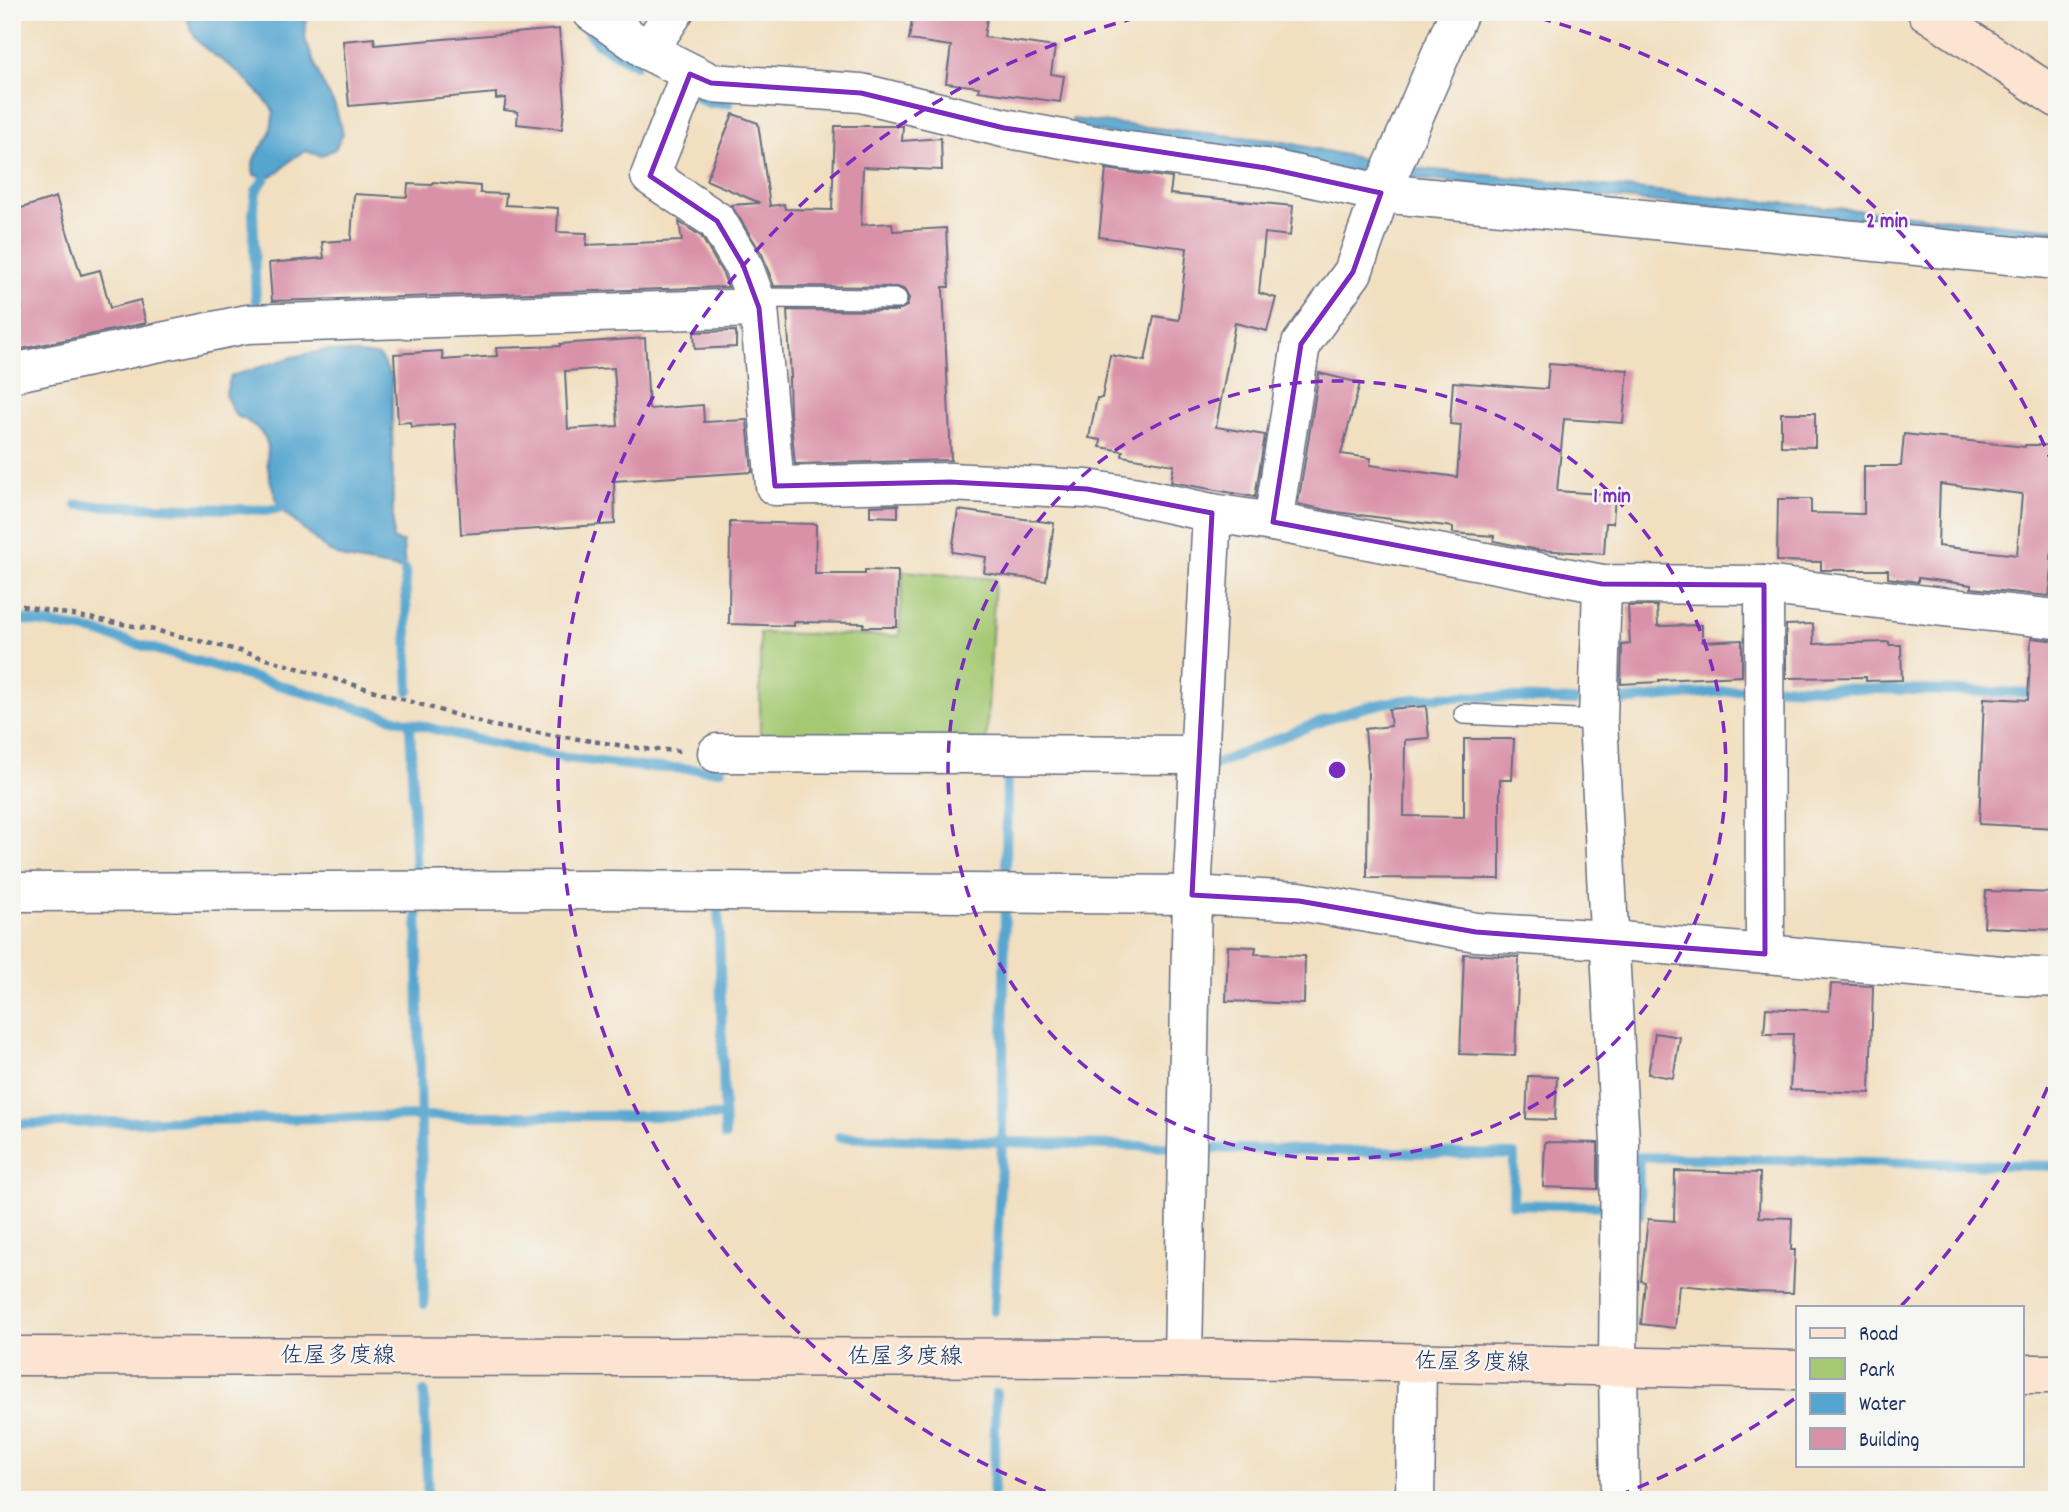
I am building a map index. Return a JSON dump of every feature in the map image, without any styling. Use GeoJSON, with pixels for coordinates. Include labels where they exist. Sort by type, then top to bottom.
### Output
{"type":"FeatureCollection","features":[{"type":"Feature","properties":{"kind":"main road"},"geometry":{"type":"LineString","coordinates":[[1927,12],[2057,98]]}},
{"type":"Feature","properties":{"kind":"main road","name":"佐屋多度線"},"geometry":{"type":"LineString","coordinates":[[12,1356],[1183,1358],[1796,1370]]}},
{"type":"Feature","properties":{"kind":"main road"},"geometry":{"type":"LineString","coordinates":[[2024,1374],[2057,1374]]}},
{"type":"Feature","properties":{"kind":"street"},"geometry":{"type":"LineString","coordinates":[[593,12],[648,51],[711,83],[861,93],[1004,128],[1121,150],[1266,168],[1387,178],[2057,260]]}},
{"type":"Feature","properties":{"kind":"street"},"geometry":{"type":"LineString","coordinates":[[648,51],[674,12]]}},
{"type":"Feature","properties":{"kind":"street"},"geometry":{"type":"LineString","coordinates":[[1273,522],[1301,344],[1353,272],[1387,178],[1459,12]]}},
{"type":"Feature","properties":{"kind":"street"},"geometry":{"type":"LineString","coordinates":[[690,74],[650,176],[718,221],[743,265],[757,303],[775,486],[950,482],[1087,489],[1602,584],[1765,585],[2057,619]]}},
{"type":"Feature","properties":{"kind":"street"},"geometry":{"type":"LineString","coordinates":[[12,373],[247,324],[757,303]]}},
{"type":"Feature","properties":{"kind":"street"},"geometry":{"type":"LineString","coordinates":[[1183,1358],[1192,895],[1212,513]]}},
{"type":"Feature","properties":{"kind":"street"},"geometry":{"type":"LineString","coordinates":[[1602,584],[1598,720],[1620,1142],[1620,1500]]}},
{"type":"Feature","properties":{"kind":"street"},"geometry":{"type":"LineString","coordinates":[[1765,585],[1765,954]]}},
{"type":"Feature","properties":{"kind":"street"},"geometry":{"type":"LineString","coordinates":[[717,753],[1199,755]]}},
{"type":"Feature","properties":{"kind":"street"},"geometry":{"type":"LineString","coordinates":[[12,892],[610,890],[1192,895],[1299,901],[1476,932],[1609,940],[2057,978]]}},
{"type":"Feature","properties":{"kind":"street"},"geometry":{"type":"LineString","coordinates":[[1415,1500],[1417,1363]]}},
{"type":"Feature","properties":{"kind":"lane"},"geometry":{"type":"LineString","coordinates":[[757,303],[897,299]]}},
{"type":"Feature","properties":{"kind":"lane"},"geometry":{"type":"LineString","coordinates":[[1464,713],[1598,720]]}},
{"type":"Feature","properties":{"kind":"path"},"geometry":{"type":"LineString","coordinates":[[12,604],[150,629],[233,649],[493,726],[645,749],[717,753]]}},
{"type":"Feature","properties":{"kind":"highlighted area"},"geometry":{"type":"Polygon","coordinates":[[[690,74],[711,83],[861,93],[1004,128],[1266,168],[1381,193],[1353,272],[1301,344],[1273,522],[1602,584],[1764,585],[1765,954],[1476,932],[1299,901],[1192,895],[1212,513],[1087,489],[950,482],[775,486],[759,308],[743,265],[717,221],[650,176],[690,74]]]}},
{"type":"Feature","properties":{"kind":"green space"},"geometry":{"type":"Polygon","coordinates":[[[903,571],[995,579],[986,745],[760,744],[760,633],[899,636],[903,571]]]}},
{"type":"Feature","properties":{"kind":"water"},"geometry":{"type":"Polygon","coordinates":[[[186,12],[307,12],[305,39],[335,106],[343,134],[335,149],[321,156],[305,151],[275,175],[254,175],[253,162],[269,135],[274,112],[244,78],[199,42],[191,30],[186,12]]]}},
{"type":"Feature","properties":{"kind":"water"},"geometry":{"type":"Polygon","coordinates":[[[1072,119],[1279,141],[1401,167],[2057,229],[2057,241],[1375,175],[1072,128],[1072,119]]]}},
{"type":"Feature","properties":{"kind":"water"},"geometry":{"type":"Polygon","coordinates":[[[326,350],[379,356],[392,377],[393,540],[403,542],[405,570],[346,559],[328,551],[279,508],[270,479],[265,437],[257,428],[236,416],[225,395],[231,376],[326,350]]]}},
{"type":"Feature","properties":{"kind":"building"},"geometry":{"type":"Polygon","coordinates":[[[913,13],[955,19],[956,14],[987,18],[984,37],[1055,47],[1051,74],[1064,76],[1060,102],[978,91],[979,87],[946,83],[951,46],[909,40],[913,13]]]}},
{"type":"Feature","properties":{"kind":"building"},"geometry":{"type":"Polygon","coordinates":[[[559,29],[565,103],[562,129],[517,124],[518,112],[504,110],[506,98],[496,99],[496,93],[349,106],[343,41],[374,38],[375,45],[559,29]]]}},
{"type":"Feature","properties":{"kind":"building"},"geometry":{"type":"Polygon","coordinates":[[[733,114],[758,123],[770,206],[784,204],[785,209],[832,210],[835,126],[903,126],[902,141],[941,138],[942,170],[863,167],[861,225],[892,223],[893,231],[946,228],[949,287],[943,287],[951,460],[795,464],[790,413],[787,310],[897,311],[907,306],[909,298],[904,289],[897,287],[774,286],[762,254],[731,205],[760,203],[706,180],[733,114]]]}},
{"type":"Feature","properties":{"kind":"building"},"geometry":{"type":"Polygon","coordinates":[[[1106,169],[1172,178],[1170,194],[1293,206],[1290,236],[1265,233],[1259,293],[1276,298],[1267,331],[1235,323],[1216,427],[1265,435],[1255,497],[1171,482],[1174,465],[1122,456],[1123,451],[1100,447],[1101,440],[1089,438],[1097,398],[1102,398],[1110,355],[1145,361],[1154,316],[1179,320],[1187,248],[1099,237],[1106,169]]]}},
{"type":"Feature","properties":{"kind":"building"},"geometry":{"type":"Polygon","coordinates":[[[433,182],[480,186],[480,193],[506,194],[505,205],[558,208],[557,232],[587,233],[586,245],[682,241],[679,222],[701,236],[728,287],[272,301],[269,263],[324,258],[322,242],[351,240],[354,194],[407,197],[408,184],[432,185],[433,182]]]}},
{"type":"Feature","properties":{"kind":"building"},"geometry":{"type":"Polygon","coordinates":[[[56,197],[81,275],[100,270],[110,308],[140,300],[146,323],[12,351],[12,310],[22,308],[12,274],[12,211],[56,197]]]}},
{"type":"Feature","properties":{"kind":"building"},"geometry":{"type":"Polygon","coordinates":[[[736,331],[736,347],[695,349],[694,332],[736,331]]]}},
{"type":"Feature","properties":{"kind":"building"},"geometry":{"type":"Polygon","coordinates":[[[645,338],[649,409],[703,405],[704,422],[747,420],[752,472],[614,481],[615,524],[461,534],[455,424],[411,427],[410,422],[398,423],[394,354],[442,351],[443,360],[497,356],[496,348],[645,338]],[[614,368],[565,371],[568,429],[618,426],[614,368]]]}},
{"type":"Feature","properties":{"kind":"building"},"geometry":{"type":"Polygon","coordinates":[[[1549,364],[1628,370],[1623,423],[1564,419],[1557,491],[1615,495],[1613,523],[1606,523],[1604,554],[1538,550],[1494,541],[1494,536],[1453,533],[1453,527],[1336,512],[1298,504],[1319,373],[1360,383],[1341,454],[1371,458],[1370,465],[1457,477],[1461,425],[1450,424],[1453,382],[1547,389],[1549,364]]]}},
{"type":"Feature","properties":{"kind":"building"},"geometry":{"type":"Polygon","coordinates":[[[1781,413],[1815,413],[1815,447],[1781,446],[1781,413]]]}},
{"type":"Feature","properties":{"kind":"building"},"geometry":{"type":"Polygon","coordinates":[[[1904,434],[2025,447],[2057,445],[2049,596],[1971,588],[1971,585],[1918,578],[1918,582],[1888,578],[1888,570],[1821,570],[1821,562],[1777,561],[1778,499],[1811,499],[1811,513],[1864,514],[1864,466],[1901,466],[1904,434]],[[1940,484],[1938,546],[2017,555],[2022,494],[1940,484]]]}},
{"type":"Feature","properties":{"kind":"building"},"geometry":{"type":"Polygon","coordinates":[[[898,505],[898,517],[870,516],[870,506],[898,505]]]}},
{"type":"Feature","properties":{"kind":"building"},"geometry":{"type":"Polygon","coordinates":[[[958,510],[1054,523],[1046,581],[984,573],[986,557],[952,552],[958,510]]]}},
{"type":"Feature","properties":{"kind":"building"},"geometry":{"type":"Polygon","coordinates":[[[730,522],[816,524],[815,574],[865,574],[865,570],[898,571],[897,627],[863,627],[864,623],[794,622],[794,626],[729,624],[730,522]]]}},
{"type":"Feature","properties":{"kind":"building"},"geometry":{"type":"Polygon","coordinates":[[[1628,606],[1657,606],[1658,626],[1702,625],[1702,642],[1742,640],[1742,676],[1621,684],[1622,645],[1630,644],[1628,606]]]}},
{"type":"Feature","properties":{"kind":"building"},"geometry":{"type":"Polygon","coordinates":[[[1813,624],[1814,644],[1889,642],[1889,645],[1901,645],[1902,680],[1866,681],[1866,677],[1786,678],[1786,625],[1813,624]]]}},
{"type":"Feature","properties":{"kind":"building"},"geometry":{"type":"Polygon","coordinates":[[[2031,638],[2057,641],[2057,828],[1979,824],[1984,698],[2028,700],[2031,638]]]}},
{"type":"Feature","properties":{"kind":"building"},"geometry":{"type":"Polygon","coordinates":[[[1426,706],[1429,738],[1405,740],[1404,816],[1464,817],[1464,739],[1514,739],[1512,780],[1500,780],[1500,879],[1367,878],[1368,766],[1365,729],[1391,726],[1389,709],[1426,706]]]}},
{"type":"Feature","properties":{"kind":"building"},"geometry":{"type":"Polygon","coordinates":[[[1986,891],[2057,893],[2057,930],[1984,927],[1986,891]]]}},
{"type":"Feature","properties":{"kind":"building"},"geometry":{"type":"Polygon","coordinates":[[[1228,946],[1256,947],[1255,954],[1305,956],[1304,1004],[1226,1001],[1228,946]]]}},
{"type":"Feature","properties":{"kind":"building"},"geometry":{"type":"Polygon","coordinates":[[[1464,954],[1519,957],[1515,1056],[1460,1054],[1464,954]]]}},
{"type":"Feature","properties":{"kind":"building"},"geometry":{"type":"Polygon","coordinates":[[[1831,984],[1873,986],[1870,1093],[1790,1090],[1793,1034],[1764,1034],[1766,1008],[1829,1011],[1831,984]]]}},
{"type":"Feature","properties":{"kind":"building"},"geometry":{"type":"Polygon","coordinates":[[[1655,1033],[1680,1037],[1673,1078],[1648,1074],[1655,1033]]]}},
{"type":"Feature","properties":{"kind":"building"},"geometry":{"type":"Polygon","coordinates":[[[1528,1076],[1557,1077],[1555,1120],[1526,1119],[1528,1076]]]}},
{"type":"Feature","properties":{"kind":"building"},"geometry":{"type":"Polygon","coordinates":[[[1545,1142],[1598,1143],[1598,1189],[1543,1187],[1545,1142]]]}},
{"type":"Feature","properties":{"kind":"building"},"geometry":{"type":"Polygon","coordinates":[[[1675,1171],[1760,1173],[1759,1217],[1792,1218],[1791,1250],[1795,1250],[1793,1293],[1679,1285],[1675,1328],[1641,1324],[1645,1282],[1641,1281],[1648,1219],[1674,1221],[1675,1171]]]}},
{"type":"Feature","properties":{"kind":"waterway"},"geometry":{"type":"LineString","coordinates":[[585,26],[597,43],[636,65]]}},
{"type":"Feature","properties":{"kind":"waterway"},"geometry":{"type":"LineString","coordinates":[[697,97],[709,103],[729,103]]}},
{"type":"Feature","properties":{"kind":"waterway"},"geometry":{"type":"LineString","coordinates":[[256,305],[253,212],[256,191],[265,178]]}},
{"type":"Feature","properties":{"kind":"waterway"},"geometry":{"type":"LineString","coordinates":[[77,505],[269,510],[279,508]]}},
{"type":"Feature","properties":{"kind":"waterway"},"geometry":{"type":"LineString","coordinates":[[405,570],[409,691]]}},
{"type":"Feature","properties":{"kind":"waterway"},"geometry":{"type":"LineString","coordinates":[[12,618],[92,631],[473,739],[567,758],[644,767],[721,770]]}},
{"type":"Feature","properties":{"kind":"waterway"},"geometry":{"type":"LineString","coordinates":[[1779,687],[2039,693]]}},
{"type":"Feature","properties":{"kind":"waterway"},"geometry":{"type":"LineString","coordinates":[[1619,701],[1750,689]]}},
{"type":"Feature","properties":{"kind":"waterway"},"geometry":{"type":"LineString","coordinates":[[1211,766],[1312,725],[1373,705],[1459,696],[1574,701]]}},
{"type":"Feature","properties":{"kind":"waterway"},"geometry":{"type":"LineString","coordinates":[[410,723],[416,877]]}},
{"type":"Feature","properties":{"kind":"waterway"},"geometry":{"type":"LineString","coordinates":[[1006,873],[1007,769]]}},
{"type":"Feature","properties":{"kind":"waterway"},"geometry":{"type":"LineString","coordinates":[[417,901],[424,1304]]}},
{"type":"Feature","properties":{"kind":"waterway"},"geometry":{"type":"LineString","coordinates":[[718,901],[725,1136]]}},
{"type":"Feature","properties":{"kind":"waterway"},"geometry":{"type":"LineString","coordinates":[[994,1311],[1002,1141],[1005,905]]}},
{"type":"Feature","properties":{"kind":"waterway"},"geometry":{"type":"LineString","coordinates":[[12,1124],[422,1116],[724,1116]]}},
{"type":"Feature","properties":{"kind":"waterway"},"geometry":{"type":"LineString","coordinates":[[839,1137],[1170,1147]]}},
{"type":"Feature","properties":{"kind":"waterway"},"geometry":{"type":"LineString","coordinates":[[1203,1148],[1514,1155],[1513,1204],[1602,1206]]}},
{"type":"Feature","properties":{"kind":"waterway"},"geometry":{"type":"LineString","coordinates":[[1640,1214],[1638,1157],[2057,1166]]}},
{"type":"Feature","properties":{"kind":"waterway"},"geometry":{"type":"LineString","coordinates":[[424,1392],[428,1500]]}},
{"type":"Feature","properties":{"kind":"waterway"},"geometry":{"type":"LineString","coordinates":[[993,1500],[996,1393]]}}]}
